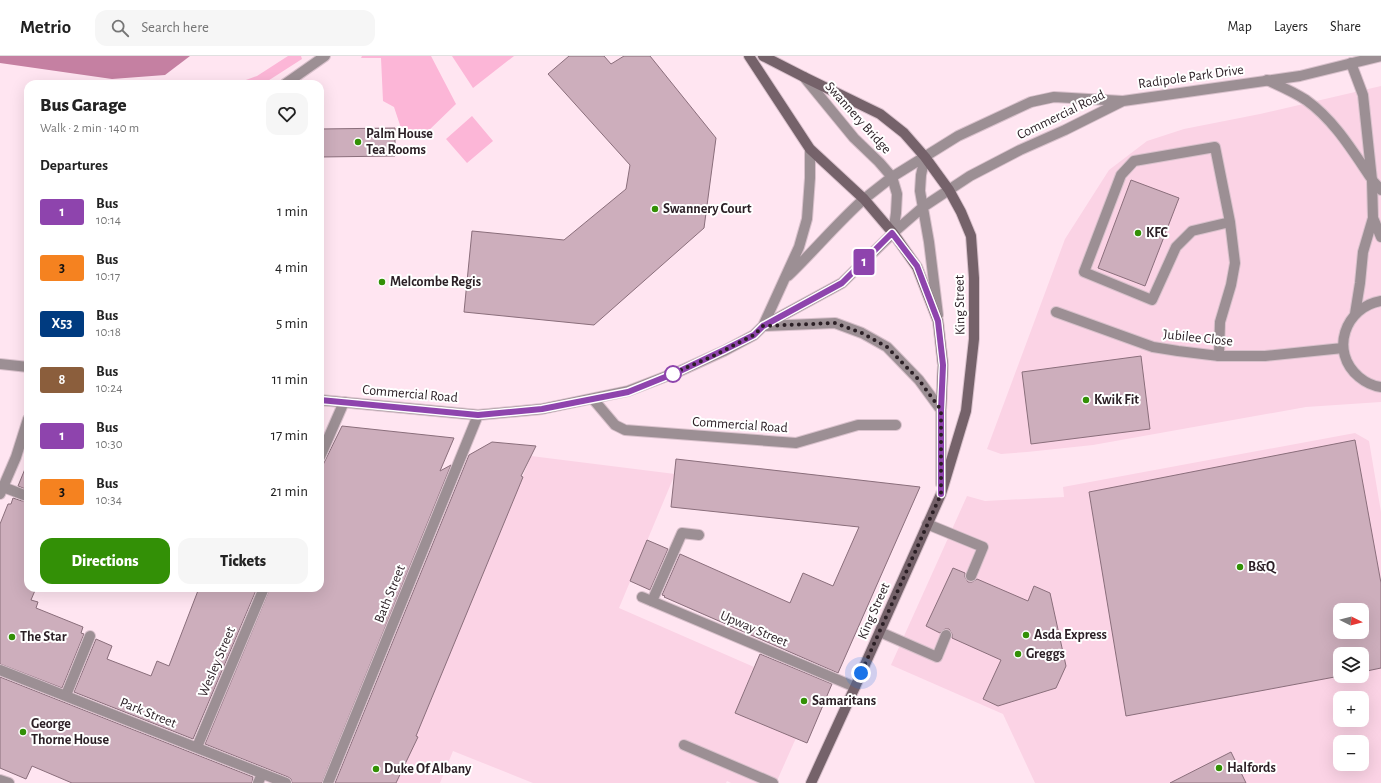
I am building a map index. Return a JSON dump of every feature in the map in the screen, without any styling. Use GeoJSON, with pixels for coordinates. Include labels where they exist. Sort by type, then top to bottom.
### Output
{"type":"FeatureCollection","features":[{"type":"Feature","properties":{"kind":"main road"},"geometry":{"type":"LineString","coordinates":[[749,56],[810,149],[864,199]]}},
{"type":"Feature","properties":{"kind":"main road","name":"Swannery Bridge"},"geometry":{"type":"LineString","coordinates":[[763,56],[804,78],[880,114],[904,133],[925,157],[949,190]]}},
{"type":"Feature","properties":{"kind":"main road","name":"King Street"},"geometry":{"type":"LineString","coordinates":[[811,783],[941,494],[966,411],[974,339],[974,278],[971,236],[962,212],[949,190]]}},
{"type":"Feature","properties":{"kind":"main road","name":"King Street"},"geometry":{"type":"LineString","coordinates":[[864,199],[917,266],[938,321],[943,365],[941,410],[941,494]]}},
{"type":"Feature","properties":{"kind":"street"},"geometry":{"type":"LineString","coordinates":[[291,80],[325,56]]}},
{"type":"Feature","properties":{"kind":"street","name":"Radipole Park Drive"},"geometry":{"type":"LineString","coordinates":[[1123,100],[1300,76],[1350,60],[1381,56]]}},
{"type":"Feature","properties":{"kind":"street"},"geometry":{"type":"LineString","coordinates":[[1350,60],[1363,95],[1372,180],[1373,218],[1363,252],[1355,314]]}},
{"type":"Feature","properties":{"kind":"street","name":"Swannery Bridge"},"geometry":{"type":"LineString","coordinates":[[804,78],[854,138],[879,162],[892,178]]}},
{"type":"Feature","properties":{"kind":"street"},"geometry":{"type":"LineString","coordinates":[[1267,80],[1304,99],[1324,114],[1381,190]]}},
{"type":"Feature","properties":{"kind":"street","name":"Commercial Road"},"geometry":{"type":"LineString","coordinates":[[784,281],[841,219],[864,199],[892,178],[958,136],[1031,102],[1054,97],[1123,100]]}},
{"type":"Feature","properties":{"kind":"street","name":"Commercial Road"},"geometry":{"type":"LineString","coordinates":[[324,400],[478,415],[542,409],[628,392],[680,371],[754,335],[763,326],[842,283],[892,233],[923,207],[970,176],[1123,100]]}},
{"type":"Feature","properties":{"kind":"street"},"geometry":{"type":"LineString","coordinates":[[1219,356],[1220,322],[1231,284],[1234,263],[1230,222],[1215,147],[1134,160],[1121,175],[1084,272],[1152,300],[1176,247],[1192,232],[1230,222]]}},
{"type":"Feature","properties":{"kind":"street","name":"Commercial Road"},"geometry":{"type":"LineString","coordinates":[[763,326],[798,247],[807,218],[810,178],[810,149]]}},
{"type":"Feature","properties":{"kind":"street","name":"King Street"},"geometry":{"type":"LineString","coordinates":[[925,157],[920,191],[929,242],[938,321]]}},
{"type":"Feature","properties":{"kind":"street"},"geometry":{"type":"LineString","coordinates":[[892,178],[897,194],[896,213],[892,233]]}},
{"type":"Feature","properties":{"kind":"street"},"geometry":{"type":"LineString","coordinates":[[1373,218],[1381,237]]}},
{"type":"Feature","properties":{"kind":"street"},"geometry":{"type":"LineString","coordinates":[[1381,301],[1366,306],[1355,314],[1348,324],[1344,336],[1343,348],[1347,361],[1354,373],[1365,382],[1381,387]]}},
{"type":"Feature","properties":{"kind":"street","name":"Jubilee Close"},"geometry":{"type":"LineString","coordinates":[[1056,312],[1153,348],[1219,356],[1265,356],[1343,348]]}},
{"type":"Feature","properties":{"kind":"street"},"geometry":{"type":"LineString","coordinates":[[763,326],[835,323],[862,333],[887,347],[919,380],[941,410]]}},
{"type":"Feature","properties":{"kind":"street"},"geometry":{"type":"LineString","coordinates":[[0,364],[24,367]]}},
{"type":"Feature","properties":{"kind":"street","name":"Commercial Road"},"geometry":{"type":"LineString","coordinates":[[593,399],[615,425],[625,430],[796,443],[858,425],[896,425]]}},
{"type":"Feature","properties":{"kind":"street"},"geometry":{"type":"LineString","coordinates":[[324,448],[344,402]]}},
{"type":"Feature","properties":{"kind":"street","name":"Bath Street"},"geometry":{"type":"LineString","coordinates":[[328,783],[478,415]]}},
{"type":"Feature","properties":{"kind":"street"},"geometry":{"type":"LineString","coordinates":[[24,432],[16,457],[2,490],[24,495]]}},
{"type":"Feature","properties":{"kind":"street"},"geometry":{"type":"LineString","coordinates":[[927,524],[983,547],[971,576]]}},
{"type":"Feature","properties":{"kind":"street"},"geometry":{"type":"LineString","coordinates":[[652,601],[682,533],[699,535]]}},
{"type":"Feature","properties":{"kind":"street","name":"Wesley Street"},"geometry":{"type":"LineString","coordinates":[[196,747],[262,592]]}},
{"type":"Feature","properties":{"kind":"street","name":"Upway Street"},"geometry":{"type":"LineString","coordinates":[[642,597],[855,687]]}},
{"type":"Feature","properties":{"kind":"street"},"geometry":{"type":"LineString","coordinates":[[880,632],[937,657],[946,635]]}},
{"type":"Feature","properties":{"kind":"street"},"geometry":{"type":"LineString","coordinates":[[66,695],[90,636]]}},
{"type":"Feature","properties":{"kind":"street","name":"Park Street"},"geometry":{"type":"LineString","coordinates":[[0,670],[196,747],[260,778],[286,783]]}},
{"type":"Feature","properties":{"kind":"street"},"geometry":{"type":"LineString","coordinates":[[684,746],[773,783]]}},
{"type":"Feature","properties":{"kind":"street"},"geometry":{"type":"LineString","coordinates":[[0,780],[9,783]]}},
{"type":"Feature","properties":{"kind":"shaded area"},"geometry":{"type":"Polygon","coordinates":[[[0,56],[190,56],[165,75],[112,79],[0,63],[0,56]]]}},
{"type":"Feature","properties":{"kind":"shaded area"},"geometry":{"type":"Polygon","coordinates":[[[288,56],[301,56],[302,59],[269,80],[246,80],[257,76],[288,56]]]}},
{"type":"Feature","properties":{"kind":"shaded area"},"geometry":{"type":"Polygon","coordinates":[[[362,56],[431,56],[456,104],[424,135],[403,134],[394,107],[383,101],[381,58],[361,58],[362,56]]]}},
{"type":"Feature","properties":{"kind":"shaded area"},"geometry":{"type":"Polygon","coordinates":[[[452,56],[514,56],[473,88],[452,56]]]}},
{"type":"Feature","properties":{"kind":"shaded area"},"geometry":{"type":"Polygon","coordinates":[[[1381,86],[1381,402],[1306,407],[1093,445],[1001,454],[987,449],[1065,239],[1109,170],[1147,141],[1184,129],[1260,114],[1381,86]]]}},
{"type":"Feature","properties":{"kind":"shaded area"},"geometry":{"type":"Polygon","coordinates":[[[472,116],[493,141],[467,163],[446,139],[472,116]]]}},
{"type":"Feature","properties":{"kind":"shaded area"},"geometry":{"type":"Polygon","coordinates":[[[1355,433],[1369,441],[1381,512],[1381,783],[1035,783],[1003,714],[891,665],[967,496],[985,501],[1064,497],[1063,487],[1355,433]]]}},
{"type":"Feature","properties":{"kind":"shaded area"},"geometry":{"type":"Polygon","coordinates":[[[531,456],[675,474],[619,608],[754,667],[735,713],[796,738],[776,783],[731,783],[727,781],[726,783],[533,783],[453,751],[440,783],[396,783],[531,456]]]}},
{"type":"Feature","properties":{"kind":"building","name":"Swannery Court"},"geometry":{"type":"Polygon","coordinates":[[[569,56],[604,56],[611,64],[624,56],[650,56],[716,138],[704,228],[594,325],[464,312],[472,231],[564,240],[626,189],[630,165],[548,74],[569,56]]]}},
{"type":"Feature","properties":{"kind":"building","name":"Palm House Tea Rooms"},"geometry":{"type":"Polygon","coordinates":[[[395,128],[395,156],[324,157],[324,129],[395,128]]]}},
{"type":"Feature","properties":{"kind":"building","name":"KFC"},"geometry":{"type":"Polygon","coordinates":[[[1131,180],[1179,198],[1145,286],[1098,268],[1131,180]]]}},
{"type":"Feature","properties":{"kind":"building","name":"Kwik Fit"},"geometry":{"type":"Polygon","coordinates":[[[1141,356],[1150,429],[1031,444],[1022,372],[1141,356]]]}},
{"type":"Feature","properties":{"kind":"building"},"geometry":{"type":"Polygon","coordinates":[[[342,426],[454,438],[440,471],[451,465],[322,783],[292,783],[291,779],[288,777],[205,744],[268,592],[324,592],[324,463],[342,426]]]}},
{"type":"Feature","properties":{"kind":"building","name":"B&Q"},"geometry":{"type":"Polygon","coordinates":[[[1355,440],[1381,583],[1381,668],[1369,671],[1369,647],[1333,647],[1333,677],[1126,716],[1089,492],[1355,440]]]}},
{"type":"Feature","properties":{"kind":"building"},"geometry":{"type":"Polygon","coordinates":[[[492,442],[536,446],[521,476],[523,477],[416,736],[418,737],[396,783],[335,783],[469,455],[492,442]]]}},
{"type":"Feature","properties":{"kind":"building"},"geometry":{"type":"Polygon","coordinates":[[[676,459],[920,487],[838,673],[662,595],[680,554],[790,603],[803,573],[833,586],[859,527],[671,507],[676,459]]]}},
{"type":"Feature","properties":{"kind":"building"},"geometry":{"type":"Polygon","coordinates":[[[24,471],[24,488],[18,486],[24,471]]]}},
{"type":"Feature","properties":{"kind":"building"},"geometry":{"type":"Polygon","coordinates":[[[13,498],[24,501],[24,592],[34,592],[31,600],[38,602],[36,608],[83,627],[81,633],[84,634],[62,688],[0,664],[0,524],[8,504],[11,504],[13,498]]]}},
{"type":"Feature","properties":{"kind":"building"},"geometry":{"type":"Polygon","coordinates":[[[647,540],[668,549],[650,590],[630,581],[647,540]]]}},
{"type":"Feature","properties":{"kind":"building"},"geometry":{"type":"Polygon","coordinates":[[[953,568],[965,573],[965,577],[968,582],[972,582],[977,579],[1028,601],[1034,586],[1050,593],[1066,666],[1056,688],[998,706],[983,699],[1001,660],[952,638],[952,634],[949,629],[945,629],[940,633],[926,626],[953,568]]]}},
{"type":"Feature","properties":{"kind":"building"},"geometry":{"type":"Polygon","coordinates":[[[197,592],[255,592],[193,739],[74,692],[96,639],[112,646],[107,659],[151,676],[157,661],[169,666],[197,592]]]}},
{"type":"Feature","properties":{"kind":"building"},"geometry":{"type":"Polygon","coordinates":[[[760,654],[832,684],[807,743],[735,713],[760,654]]]}},
{"type":"Feature","properties":{"kind":"building"},"geometry":{"type":"Polygon","coordinates":[[[0,677],[253,777],[252,783],[72,783],[32,766],[26,779],[0,768],[0,677]]]}},
{"type":"Feature","properties":{"kind":"building","name":"Halfords"},"geometry":{"type":"Polygon","coordinates":[[[1231,752],[1246,783],[1170,783],[1231,752]]]}},
{"type":"Feature","properties":{"kind":"bus line","name":"1"},"geometry":{"type":"LineString","coordinates":[[324,400],[478,415],[542,409],[628,392],[680,371],[754,335],[763,326],[842,283],[892,233],[917,266],[938,321],[943,365],[940,467],[941,494]]}},
{"type":"Feature","properties":{"kind":"place","name":"Palm House Tea Rooms"},"geometry":{"type":"Point","coordinates":[358,142]}},
{"type":"Feature","properties":{"kind":"place","name":"Swannery Court"},"geometry":{"type":"Point","coordinates":[655,209]}},
{"type":"Feature","properties":{"kind":"place","name":"KFC"},"geometry":{"type":"Point","coordinates":[1138,233]}},
{"type":"Feature","properties":{"kind":"place","name":"Melcombe Regis"},"geometry":{"type":"Point","coordinates":[382,282]}},
{"type":"Feature","properties":{"kind":"place","name":"Kwik Fit"},"geometry":{"type":"Point","coordinates":[1086,400]}},
{"type":"Feature","properties":{"kind":"place","name":"B&Q"},"geometry":{"type":"Point","coordinates":[1240,567]}},
{"type":"Feature","properties":{"kind":"place","name":"Asda Express"},"geometry":{"type":"Point","coordinates":[1026,635]}},
{"type":"Feature","properties":{"kind":"place","name":"The Star"},"geometry":{"type":"Point","coordinates":[12,637]}},
{"type":"Feature","properties":{"kind":"place","name":"Greggs"},"geometry":{"type":"Point","coordinates":[1018,654]}},
{"type":"Feature","properties":{"kind":"place","name":"Samaritans"},"geometry":{"type":"Point","coordinates":[804,701]}},
{"type":"Feature","properties":{"kind":"place","name":"George Thorne House"},"geometry":{"type":"Point","coordinates":[23,732]}},
{"type":"Feature","properties":{"kind":"place","name":"Halfords"},"geometry":{"type":"Point","coordinates":[1219,768]}},
{"type":"Feature","properties":{"kind":"place","name":"Duke Of Albany"},"geometry":{"type":"Point","coordinates":[376,769]}},
{"type":"Feature","properties":{"kind":"route"},"geometry":{"type":"LineString","coordinates":[[673,374],[667,376],[713,356],[754,335],[763,326],[835,323],[862,333],[887,347],[919,380],[941,410],[941,494],[861,673]]}}]}
